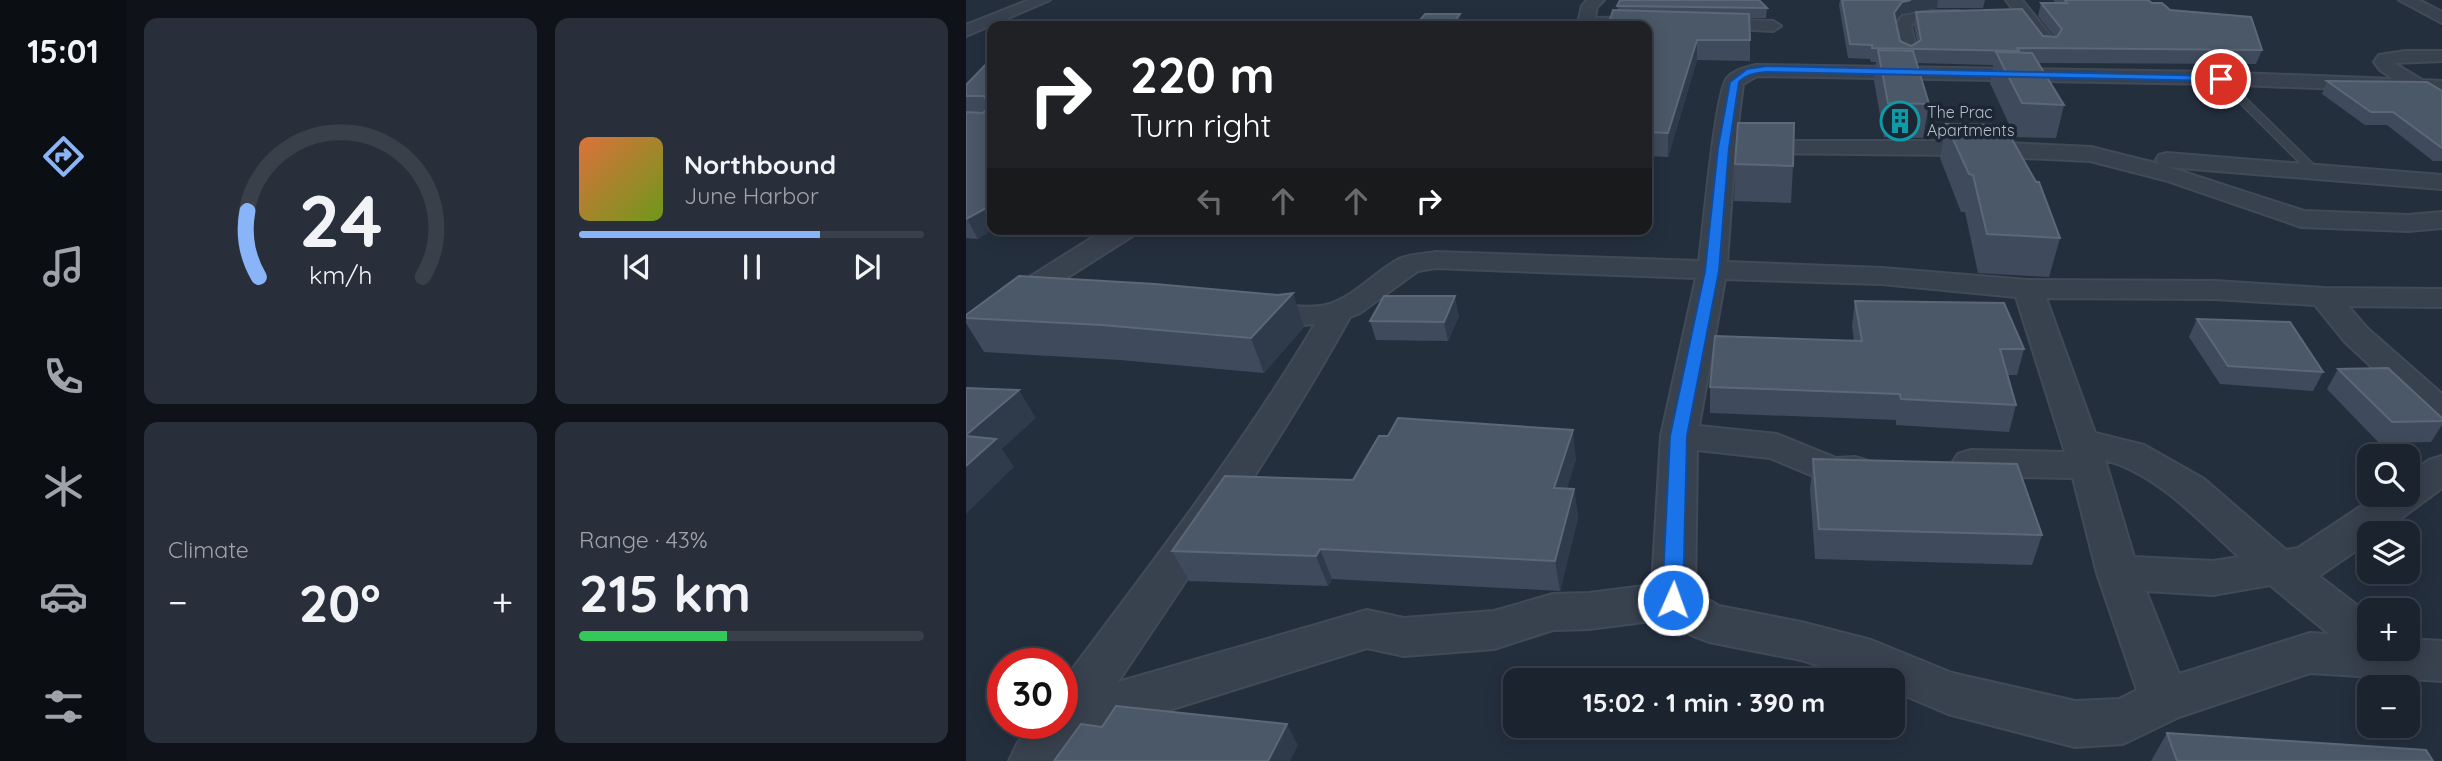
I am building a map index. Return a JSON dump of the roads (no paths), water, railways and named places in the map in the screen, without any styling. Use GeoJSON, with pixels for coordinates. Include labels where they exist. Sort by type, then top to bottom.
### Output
{"type":"FeatureCollection","features":[{"type":"Feature","properties":{"kind":"street"},"geometry":{"type":"LineString","coordinates":[[991,21],[1042,0]]}},
{"type":"Feature","properties":{"kind":"street"},"geometry":{"type":"LineString","coordinates":[[1581,21],[1596,0]]}},
{"type":"Feature","properties":{"kind":"street"},"geometry":{"type":"LineString","coordinates":[[2014,0],[2048,44]]}},
{"type":"Feature","properties":{"kind":"street"},"geometry":{"type":"LineString","coordinates":[[2407,0],[2442,18]]}},
{"type":"Feature","properties":{"kind":"street"},"geometry":{"type":"LineString","coordinates":[[2004,17],[2024,14]]}},
{"type":"Feature","properties":{"kind":"street"},"geometry":{"type":"LineString","coordinates":[[1908,53],[1903,26],[1908,19],[1928,16],[1981,16]]}},
{"type":"Feature","properties":{"kind":"street"},"geometry":{"type":"LineString","coordinates":[[966,31],[987,22]]}},
{"type":"Feature","properties":{"kind":"street"},"geometry":{"type":"LineString","coordinates":[[1652,23],[1773,26]]}},
{"type":"Feature","properties":{"kind":"street"},"geometry":{"type":"LineString","coordinates":[[2430,87],[2386,66],[2383,62],[2385,59],[2405,55],[2442,56]]}},
{"type":"Feature","properties":{"kind":"street"},"geometry":{"type":"LineString","coordinates":[[1673,600],[1679,436],[1712,271],[1724,148],[1734,82],[1750,71],[1774,69],[2221,79],[2430,87]]}},
{"type":"Feature","properties":{"kind":"street"},"geometry":{"type":"LineString","coordinates":[[1724,148],[1962,148],[2091,154],[2442,182]]}},
{"type":"Feature","properties":{"kind":"street"},"geometry":{"type":"LineString","coordinates":[[2091,154],[2176,176],[2301,219],[2408,223],[2442,220]]}},
{"type":"Feature","properties":{"kind":"street"},"geometry":{"type":"LineString","coordinates":[[1067,298],[998,310],[1116,235]]}},
{"type":"Feature","properties":{"kind":"street"},"geometry":{"type":"LineString","coordinates":[[1223,310],[1290,317],[1338,311],[1370,294],[1410,264],[1436,260],[1882,276],[2028,289],[2215,290],[2324,297],[2442,298]]}},
{"type":"Feature","properties":{"kind":"street"},"geometry":{"type":"LineString","coordinates":[[2028,289],[2084,453],[2118,573],[2165,700]]}},
{"type":"Feature","properties":{"kind":"street"},"geometry":{"type":"LineString","coordinates":[[2324,297],[2356,335],[2442,413]]}},
{"type":"Feature","properties":{"kind":"street"},"geometry":{"type":"LineString","coordinates":[[1078,695],[1226,491],[1303,372],[1338,311]]}},
{"type":"Feature","properties":{"kind":"street"},"geometry":{"type":"LineString","coordinates":[[1679,436],[1777,446],[1832,471],[1844,472],[1882,462]]}},
{"type":"Feature","properties":{"kind":"street"},"geometry":{"type":"LineString","coordinates":[[1937,463],[2084,453],[2131,454],[2190,489],[2278,568],[2357,631]]}},
{"type":"Feature","properties":{"kind":"street"},"geometry":{"type":"LineString","coordinates":[[2420,486],[2442,470]]}},
{"type":"Feature","properties":{"kind":"street"},"geometry":{"type":"LineString","coordinates":[[2118,573],[2213,578],[2308,564],[2390,507]]}},
{"type":"Feature","properties":{"kind":"street"},"geometry":{"type":"LineString","coordinates":[[1078,722],[1367,629],[1404,637],[1494,630],[1553,612],[1590,611],[1673,600],[1709,623],[1801,641],[1871,660],[1948,693],[2075,724],[2123,720],[2165,700],[2310,653],[2357,650]]}},
{"type":"Feature","properties":{"kind":"street"},"geometry":{"type":"LineString","coordinates":[[2420,657],[2442,662]]}},
{"type":"Feature","properties":{"kind":"lane"},"geometry":{"type":"LineString","coordinates":[[2221,79],[2315,172]]}},
{"type":"Feature","properties":{"kind":"place","name":"The Prac Apartments"},"geometry":{"type":"Point","coordinates":[1900,121]}}]}
